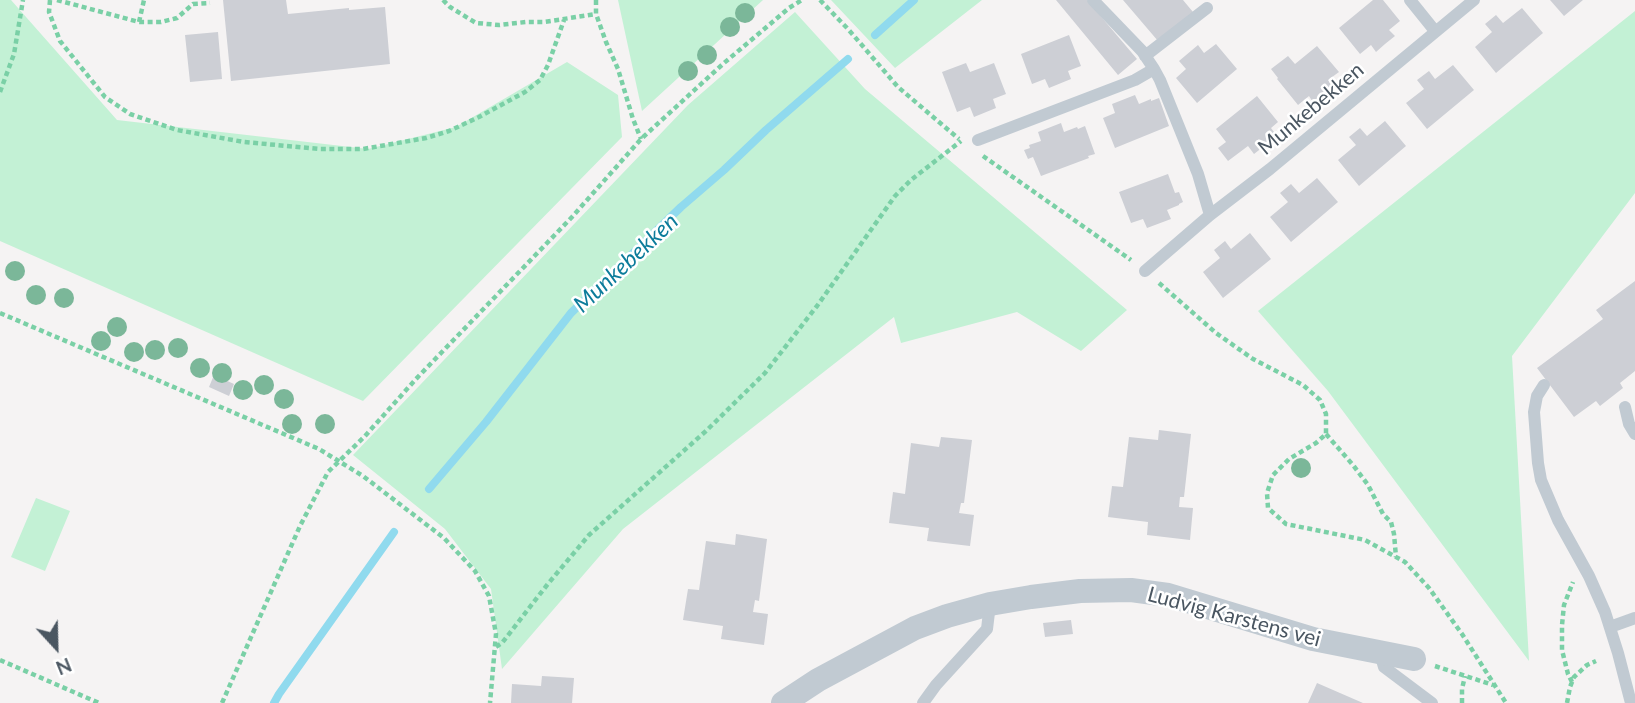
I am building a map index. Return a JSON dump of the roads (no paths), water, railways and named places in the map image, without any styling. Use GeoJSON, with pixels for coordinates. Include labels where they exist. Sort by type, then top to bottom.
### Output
{"type":"FeatureCollection","features":[{"type":"Feature","properties":{"kind":"street","name":"Ludvig Karstens vei"},"geometry":{"type":"LineString","coordinates":[[783,703],[818,680],[896,638],[947,616],[990,604],[1080,591],[1131,590],[1168,595],[1312,639],[1414,659]]}},
{"type":"Feature","properties":{"kind":"lane"},"geometry":{"type":"LineString","coordinates":[[1093,0],[1142,51],[1160,80],[1198,174],[1210,215]]}},
{"type":"Feature","properties":{"kind":"lane"},"geometry":{"type":"LineString","coordinates":[[1410,0],[1435,31]]}},
{"type":"Feature","properties":{"kind":"lane","name":"Munkebekken"},"geometry":{"type":"LineString","coordinates":[[1144,271],[1474,0]]}},
{"type":"Feature","properties":{"kind":"lane"},"geometry":{"type":"LineString","coordinates":[[1145,56],[1202,7]]}},
{"type":"Feature","properties":{"kind":"lane"},"geometry":{"type":"LineString","coordinates":[[978,139],[1135,80],[1154,69]]}},
{"type":"Feature","properties":{"kind":"lane"},"geometry":{"type":"LineString","coordinates":[[1544,385],[1537,396],[1534,412],[1541,480],[1558,520],[1605,612],[1631,703]]}},
{"type":"Feature","properties":{"kind":"lane"},"geometry":{"type":"LineString","coordinates":[[1625,407],[1629,424],[1635,434]]}},
{"type":"Feature","properties":{"kind":"lane"},"geometry":{"type":"LineString","coordinates":[[923,703],[987,629],[990,604]]}},
{"type":"Feature","properties":{"kind":"lane"},"geometry":{"type":"LineString","coordinates":[[1610,627],[1635,618]]}},
{"type":"Feature","properties":{"kind":"lane"},"geometry":{"type":"LineString","coordinates":[[1380,653],[1384,667],[1432,703]]}},
{"type":"Feature","properties":{"kind":"waterway","name":"Munkebekken"},"geometry":{"type":"LineString","coordinates":[[875,35],[914,0]]}},
{"type":"Feature","properties":{"kind":"waterway","name":"Munkebekken"},"geometry":{"type":"LineString","coordinates":[[429,489],[486,422],[571,313],[681,207],[848,59]]}},
{"type":"Feature","properties":{"kind":"waterway","name":"Munkebekken"},"geometry":{"type":"LineString","coordinates":[[274,703],[394,532]]}}]}
